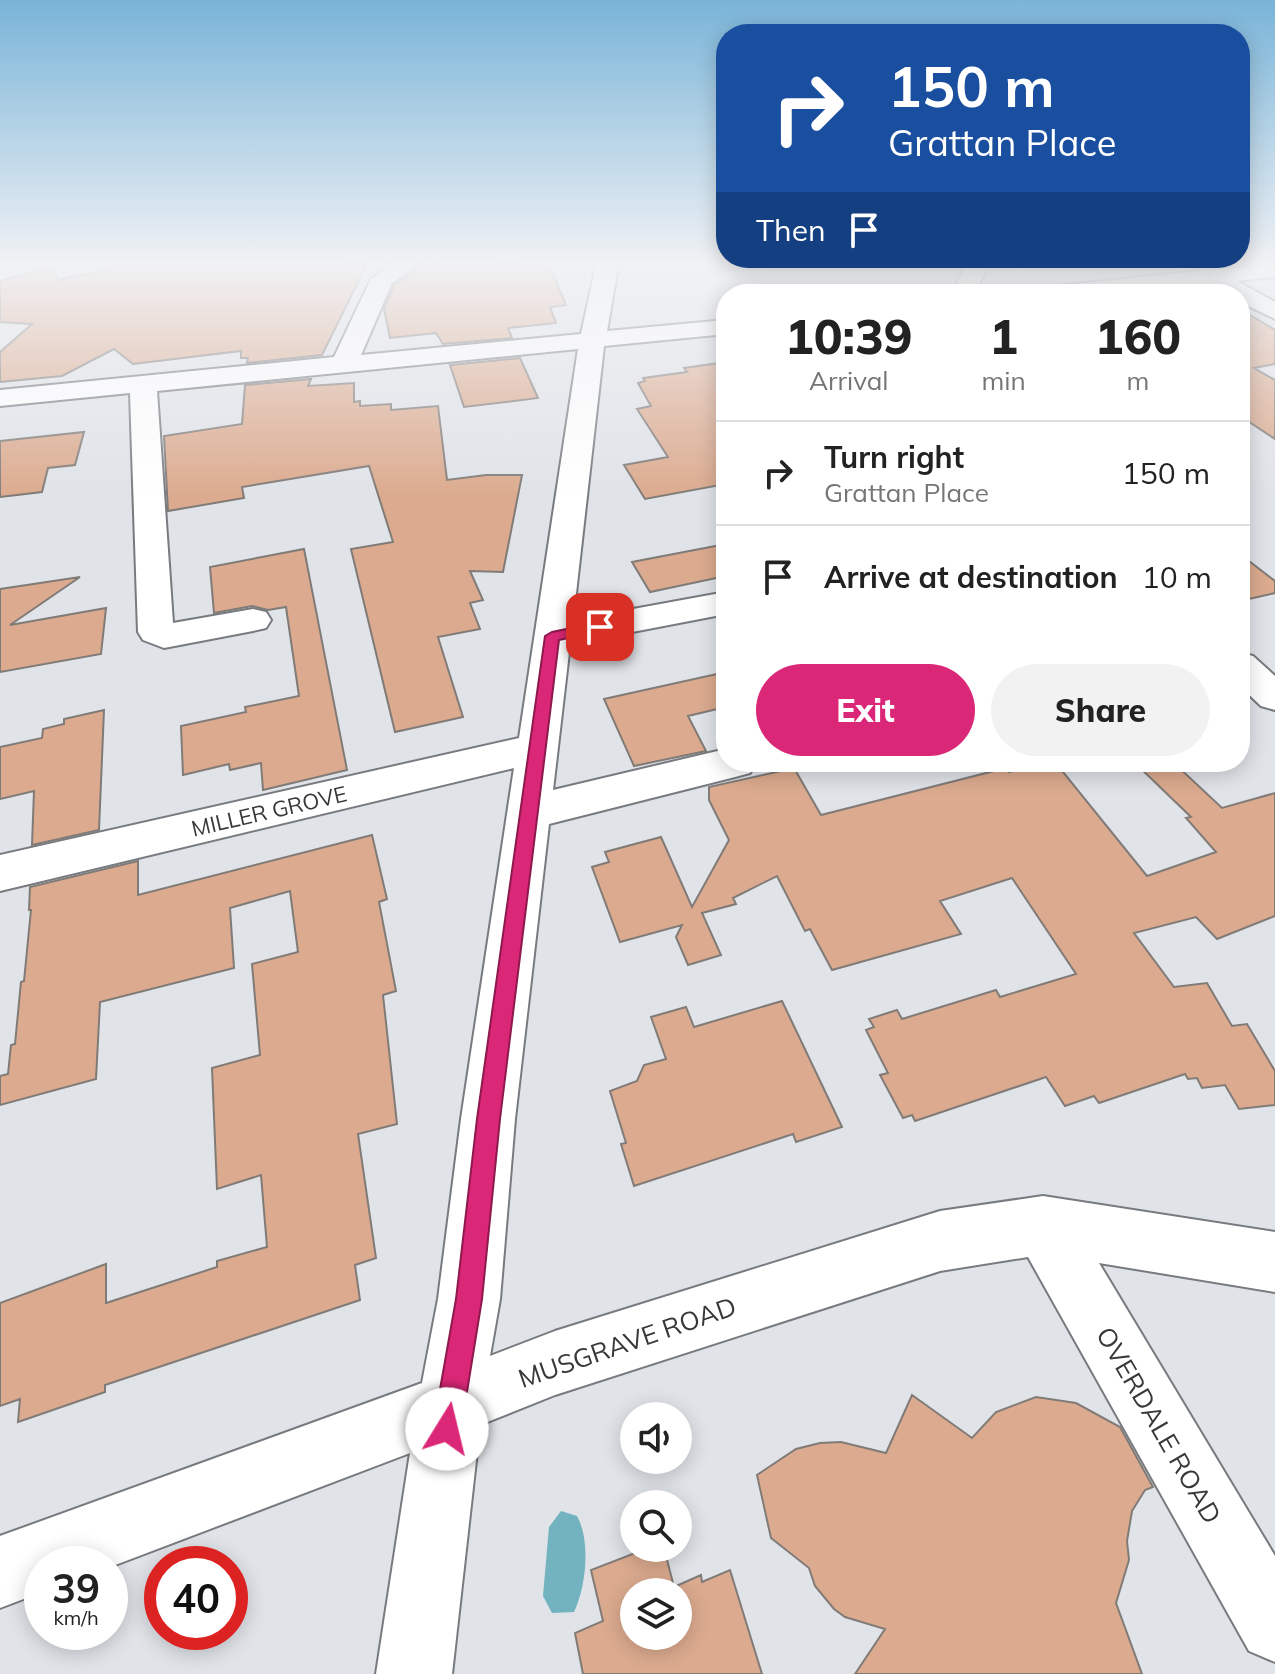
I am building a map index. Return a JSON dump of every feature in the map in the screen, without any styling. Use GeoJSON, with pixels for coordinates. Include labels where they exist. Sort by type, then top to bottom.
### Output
{"type":"FeatureCollection","features":[{"type":"Feature","properties":{"kind":"street"},"geometry":{"type":"LineString","coordinates":[[344,364],[355,339]]}},
{"type":"Feature","properties":{"kind":"street"},"geometry":{"type":"LineString","coordinates":[[0,398],[618,339]]}},
{"type":"Feature","properties":{"kind":"street"},"geometry":{"type":"LineString","coordinates":[[414,1674],[450,1404],[469,1299],[488,1119],[592,342]]}},
{"type":"Feature","properties":{"kind":"street"},"geometry":{"type":"LineString","coordinates":[[143,384],[156,632],[164,636],[253,620]]}},
{"type":"Feature","properties":{"kind":"street"},"geometry":{"type":"LineString","coordinates":[[552,636],[716,605]]}},
{"type":"Feature","properties":{"kind":"street"},"geometry":{"type":"LineString","coordinates":[[1250,674],[1275,697]]}},
{"type":"Feature","properties":{"kind":"street","name":"MILLER GROVE"},"geometry":{"type":"LineString","coordinates":[[0,873],[539,748]]}},
{"type":"Feature","properties":{"kind":"street"},"geometry":{"type":"LineString","coordinates":[[530,812],[716,767]]}},
{"type":"Feature","properties":{"kind":"street","name":"MUSGRAVE ROAD"},"geometry":{"type":"LineString","coordinates":[[0,1572],[555,1363],[940,1241],[1043,1225],[1275,1262]]}},
{"type":"Feature","properties":{"kind":"street","name":"OVERDALE ROAD"},"geometry":{"type":"LineString","coordinates":[[1043,1225],[1275,1625]]}},
{"type":"Feature","properties":{"kind":"water"},"geometry":{"type":"Polygon","coordinates":[[[561,1511],[577,1516],[584,1538],[585,1564],[582,1590],[574,1612],[552,1613],[543,1596],[549,1527],[561,1511]]]}},
{"type":"Feature","properties":{"kind":"building"},"geometry":{"type":"Polygon","coordinates":[[[15,339],[330,339],[322,355],[247,363],[248,358],[241,358],[241,351],[133,364],[114,349],[62,376],[0,382],[0,352],[15,339]]]}},
{"type":"Feature","properties":{"kind":"building"},"geometry":{"type":"Polygon","coordinates":[[[440,339],[499,339],[443,344],[440,339]]]}},
{"type":"Feature","properties":{"kind":"building"},"geometry":{"type":"Polygon","coordinates":[[[1250,339],[1275,339],[1275,364],[1254,368],[1275,380],[1275,439],[1250,423],[1250,339]]]}},
{"type":"Feature","properties":{"kind":"building"},"geometry":{"type":"Polygon","coordinates":[[[520,358],[538,398],[464,407],[450,365],[520,358]]]}},
{"type":"Feature","properties":{"kind":"building"},"geometry":{"type":"Polygon","coordinates":[[[716,363],[716,486],[645,499],[624,465],[668,457],[637,409],[651,406],[638,383],[645,381],[643,378],[687,372],[684,368],[716,363]]]}},
{"type":"Feature","properties":{"kind":"building"},"geometry":{"type":"Polygon","coordinates":[[[311,379],[308,386],[354,383],[354,402],[360,401],[360,406],[391,404],[391,410],[438,406],[447,480],[522,475],[503,572],[470,571],[483,600],[470,603],[480,629],[438,637],[463,717],[395,732],[351,549],[393,542],[369,466],[242,487],[244,498],[168,511],[164,436],[242,424],[245,385],[311,379]]]}},
{"type":"Feature","properties":{"kind":"building"},"geometry":{"type":"Polygon","coordinates":[[[84,432],[75,465],[48,468],[42,492],[0,497],[0,441],[84,432]]]}},
{"type":"Feature","properties":{"kind":"building"},"geometry":{"type":"Polygon","coordinates":[[[716,546],[716,578],[650,592],[632,562],[716,546]]]}},
{"type":"Feature","properties":{"kind":"building"},"geometry":{"type":"Polygon","coordinates":[[[304,549],[347,770],[263,790],[261,763],[230,770],[229,764],[183,775],[181,726],[246,712],[245,707],[299,696],[286,607],[268,610],[252,606],[214,613],[210,567],[304,549]]]}},
{"type":"Feature","properties":{"kind":"building"},"geometry":{"type":"Polygon","coordinates":[[[1250,562],[1275,581],[1275,593],[1250,599],[1250,562]]]}},
{"type":"Feature","properties":{"kind":"building"},"geometry":{"type":"Polygon","coordinates":[[[80,577],[10,625],[106,608],[101,654],[0,672],[0,589],[80,577]]]}},
{"type":"Feature","properties":{"kind":"building"},"geometry":{"type":"Polygon","coordinates":[[[716,674],[716,709],[688,716],[706,751],[634,766],[604,699],[716,674]]]}},
{"type":"Feature","properties":{"kind":"building"},"geometry":{"type":"Polygon","coordinates":[[[104,710],[99,830],[32,845],[34,791],[0,799],[0,747],[42,738],[43,729],[64,724],[64,719],[104,710]]]}},
{"type":"Feature","properties":{"kind":"building"},"geometry":{"type":"Polygon","coordinates":[[[776,772],[796,772],[821,815],[990,772],[1063,772],[1147,876],[1216,852],[1186,818],[1191,817],[1144,772],[1184,772],[1222,808],[1275,793],[1275,916],[1217,939],[1196,917],[1134,933],[1174,987],[1207,983],[1232,1026],[1247,1024],[1275,1071],[1275,1105],[1239,1109],[1225,1085],[1202,1088],[1197,1078],[1188,1079],[1185,1074],[1099,1103],[1094,1096],[1065,1106],[1046,1077],[915,1121],[912,1115],[903,1118],[880,1075],[888,1073],[866,1030],[874,1027],[869,1019],[897,1010],[902,1019],[996,990],[1000,997],[1076,974],[1012,878],[940,901],[961,934],[832,970],[810,929],[805,931],[777,876],[733,898],[736,904],[702,913],[721,955],[688,965],[676,937],[682,925],[620,942],[592,867],[609,862],[605,852],[661,837],[692,907],[729,840],[709,800],[709,787],[776,772]]]}},
{"type":"Feature","properties":{"kind":"building"},"geometry":{"type":"Polygon","coordinates":[[[372,835],[387,899],[379,902],[396,991],[383,995],[397,1124],[358,1134],[376,1258],[355,1265],[360,1300],[105,1385],[105,1392],[18,1422],[20,1399],[0,1406],[0,1303],[106,1264],[106,1303],[217,1267],[217,1261],[267,1247],[261,1175],[217,1189],[212,1068],[260,1055],[252,964],[298,952],[290,891],[230,908],[234,968],[100,1002],[96,1079],[0,1105],[0,1076],[8,1074],[11,1045],[15,1044],[21,982],[24,981],[31,910],[30,887],[138,861],[138,895],[372,835]]]}},
{"type":"Feature","properties":{"kind":"building"},"geometry":{"type":"Polygon","coordinates":[[[782,1001],[842,1127],[796,1142],[793,1134],[634,1186],[621,1144],[626,1143],[610,1091],[637,1081],[644,1065],[666,1059],[651,1017],[686,1007],[694,1027],[782,1001]]]}},
{"type":"Feature","properties":{"kind":"building"},"geometry":{"type":"Polygon","coordinates":[[[912,1395],[972,1438],[996,1412],[1036,1397],[1076,1403],[1120,1427],[1153,1487],[1145,1490],[1132,1511],[1127,1541],[1129,1560],[1116,1603],[1142,1674],[855,1674],[885,1629],[845,1617],[834,1609],[815,1586],[809,1568],[771,1538],[757,1475],[796,1449],[820,1443],[841,1442],[886,1453],[912,1395]]]}},
{"type":"Feature","properties":{"kind":"building"},"geometry":{"type":"Polygon","coordinates":[[[620,1559],[620,1562],[668,1562],[672,1578],[620,1578],[620,1650],[692,1650],[692,1579],[701,1575],[702,1582],[730,1570],[762,1674],[583,1674],[575,1633],[603,1621],[591,1570],[620,1559]]]}},
{"type":"Feature","properties":{"kind":"route"},"geometry":{"type":"LineString","coordinates":[[447,1429],[469,1299],[488,1119],[552,636],[600,627]]}}]}
